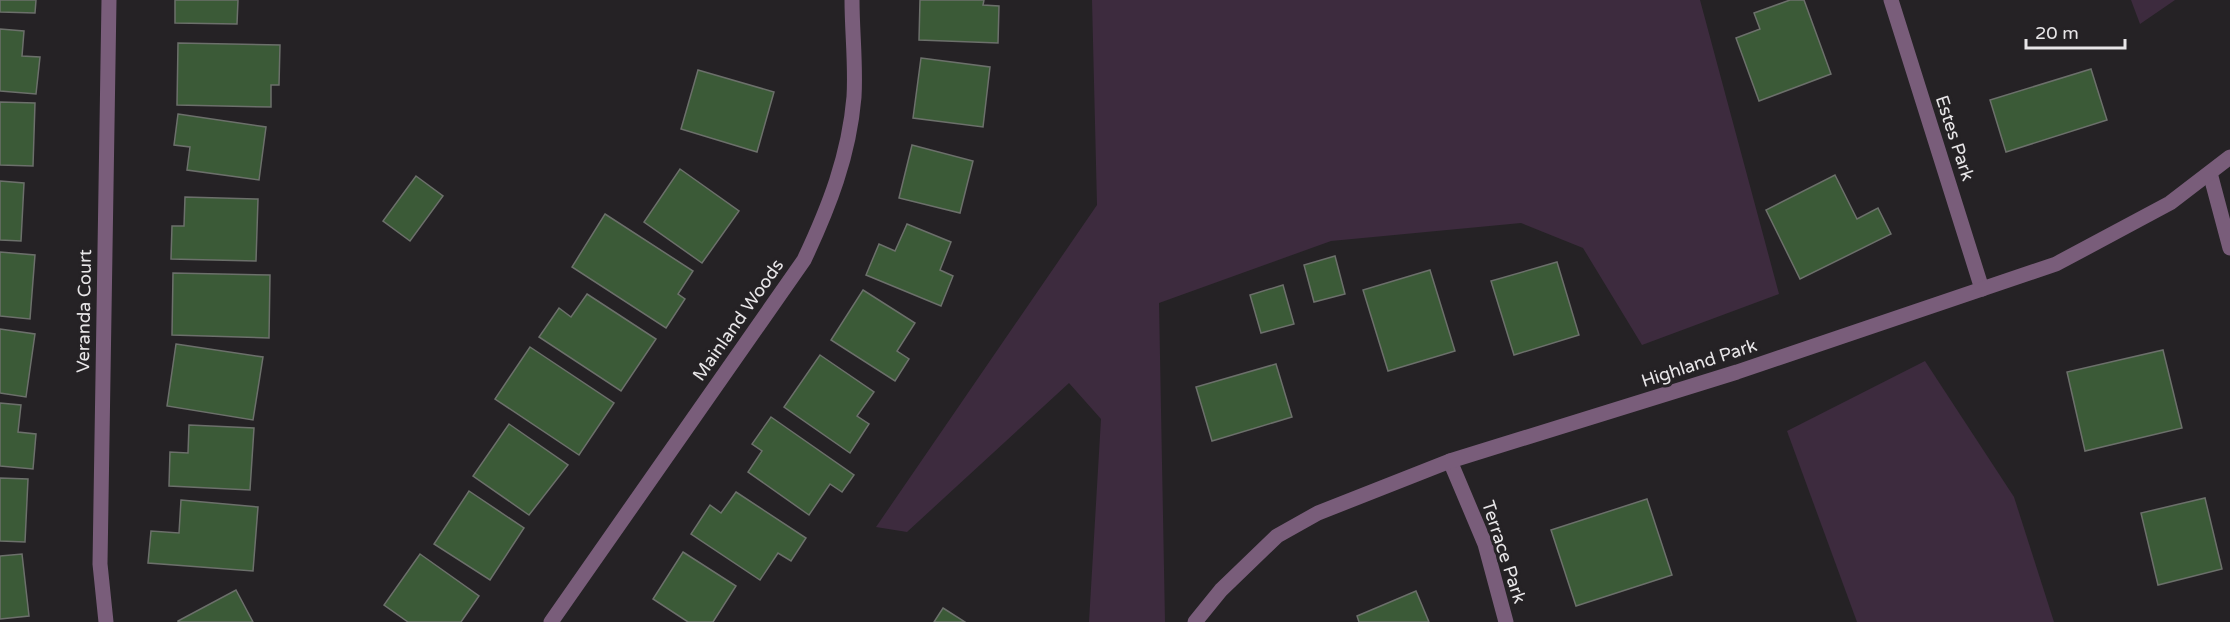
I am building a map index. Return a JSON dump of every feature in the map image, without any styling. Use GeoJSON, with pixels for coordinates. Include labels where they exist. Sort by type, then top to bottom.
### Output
{"type":"FeatureCollection","features":[{"type":"Feature","properties":{"kind":"street","name":"Veranda Court"},"geometry":{"type":"LineString","coordinates":[[106,622],[100,564],[109,0]]}},
{"type":"Feature","properties":{"kind":"street","name":"Mainland Woods"},"geometry":{"type":"LineString","coordinates":[[551,622],[808,250],[828,210],[845,156],[854,97],[852,0]]}},
{"type":"Feature","properties":{"kind":"street","name":"Estes Park"},"geometry":{"type":"LineString","coordinates":[[1891,0],[1982,289]]}},
{"type":"Feature","properties":{"kind":"street","name":"Highland Park"},"geometry":{"type":"LineString","coordinates":[[1195,622],[1221,590],[1277,536],[1318,513],[1450,460],[1737,372],[2056,264],[2170,202],[2230,157]]}},
{"type":"Feature","properties":{"kind":"street"},"geometry":{"type":"LineString","coordinates":[[2210,173],[2230,248]]}},
{"type":"Feature","properties":{"kind":"street","name":"Terrace Park"},"geometry":{"type":"LineString","coordinates":[[1450,460],[1485,544],[1506,622]]}},
{"type":"Feature","properties":{"kind":"shaded area"},"geometry":{"type":"Polygon","coordinates":[[[1092,0],[1700,0],[1779,294],[1642,345],[1583,248],[1521,223],[1331,241],[1159,303],[1165,622],[1089,622],[1101,419],[1069,383],[907,532],[876,527],[1097,205],[1092,0]]]}},
{"type":"Feature","properties":{"kind":"shaded area"},"geometry":{"type":"Polygon","coordinates":[[[2131,0],[2175,0],[2140,24],[2131,0]]]}},
{"type":"Feature","properties":{"kind":"shaded area"},"geometry":{"type":"Polygon","coordinates":[[[1925,361],[2014,497],[2054,622],[1857,622],[1787,431],[1925,361]]]}},
{"type":"Feature","properties":{"kind":"building"},"geometry":{"type":"Polygon","coordinates":[[[0,0],[36,0],[35,13],[0,12],[0,0]]]}},
{"type":"Feature","properties":{"kind":"building"},"geometry":{"type":"Polygon","coordinates":[[[175,0],[238,0],[237,24],[175,23],[175,0]]]}},
{"type":"Feature","properties":{"kind":"building"},"geometry":{"type":"Polygon","coordinates":[[[920,0],[984,0],[983,5],[999,6],[998,43],[919,40],[920,0]]]}},
{"type":"Feature","properties":{"kind":"building"},"geometry":{"type":"Polygon","coordinates":[[[1790,0],[1804,0],[1831,74],[1759,101],[1736,38],[1760,29],[1754,13],[1790,0]]]}},
{"type":"Feature","properties":{"kind":"building"},"geometry":{"type":"Polygon","coordinates":[[[0,29],[24,31],[22,56],[40,57],[36,94],[0,91],[0,29]]]}},
{"type":"Feature","properties":{"kind":"building"},"geometry":{"type":"Polygon","coordinates":[[[178,43],[280,45],[279,85],[271,85],[271,107],[177,105],[178,43]]]}},
{"type":"Feature","properties":{"kind":"building"},"geometry":{"type":"Polygon","coordinates":[[[921,58],[990,67],[983,127],[913,118],[921,58]]]}},
{"type":"Feature","properties":{"kind":"building"},"geometry":{"type":"Polygon","coordinates":[[[2091,69],[2107,120],[2006,152],[1990,100],[2091,69]]]}},
{"type":"Feature","properties":{"kind":"building"},"geometry":{"type":"Polygon","coordinates":[[[698,70],[774,92],[757,152],[681,129],[698,70]]]}},
{"type":"Feature","properties":{"kind":"building"},"geometry":{"type":"Polygon","coordinates":[[[0,102],[35,103],[33,166],[0,165],[0,102]]]}},
{"type":"Feature","properties":{"kind":"building"},"geometry":{"type":"Polygon","coordinates":[[[178,114],[266,127],[259,180],[187,170],[190,147],[174,145],[178,114]]]}},
{"type":"Feature","properties":{"kind":"building"},"geometry":{"type":"Polygon","coordinates":[[[912,145],[973,161],[960,213],[899,198],[912,145]]]}},
{"type":"Feature","properties":{"kind":"building"},"geometry":{"type":"Polygon","coordinates":[[[680,169],[739,211],[702,263],[644,222],[680,169]]]}},
{"type":"Feature","properties":{"kind":"building"},"geometry":{"type":"Polygon","coordinates":[[[1835,175],[1857,219],[1878,208],[1891,234],[1800,279],[1766,210],[1835,175]]]}},
{"type":"Feature","properties":{"kind":"building"},"geometry":{"type":"Polygon","coordinates":[[[416,176],[443,196],[410,241],[383,221],[416,176]]]}},
{"type":"Feature","properties":{"kind":"building"},"geometry":{"type":"Polygon","coordinates":[[[0,181],[24,183],[21,241],[0,240],[0,181]]]}},
{"type":"Feature","properties":{"kind":"building"},"geometry":{"type":"Polygon","coordinates":[[[185,197],[258,199],[256,261],[171,259],[172,226],[184,226],[185,197]]]}},
{"type":"Feature","properties":{"kind":"building"},"geometry":{"type":"Polygon","coordinates":[[[605,214],[693,271],[678,294],[685,299],[666,328],[572,267],[605,214]]]}},
{"type":"Feature","properties":{"kind":"building"},"geometry":{"type":"Polygon","coordinates":[[[907,224],[951,242],[940,270],[953,276],[941,306],[866,275],[879,244],[895,251],[907,224]]]}},
{"type":"Feature","properties":{"kind":"building"},"geometry":{"type":"Polygon","coordinates":[[[0,252],[35,255],[30,319],[0,316],[0,252]]]}},
{"type":"Feature","properties":{"kind":"building"},"geometry":{"type":"Polygon","coordinates":[[[1335,256],[1345,294],[1314,302],[1304,265],[1335,256]]]}},
{"type":"Feature","properties":{"kind":"building"},"geometry":{"type":"Polygon","coordinates":[[[1557,262],[1579,335],[1514,355],[1491,281],[1557,262]]]}},
{"type":"Feature","properties":{"kind":"building"},"geometry":{"type":"Polygon","coordinates":[[[1430,270],[1455,351],[1388,371],[1363,290],[1430,270]]]}},
{"type":"Feature","properties":{"kind":"building"},"geometry":{"type":"Polygon","coordinates":[[[173,273],[270,275],[269,338],[172,335],[173,273]]]}},
{"type":"Feature","properties":{"kind":"building"},"geometry":{"type":"Polygon","coordinates":[[[1283,285],[1294,324],[1261,333],[1250,295],[1283,285]]]}},
{"type":"Feature","properties":{"kind":"building"},"geometry":{"type":"Polygon","coordinates":[[[863,290],[915,323],[897,351],[909,359],[895,381],[831,340],[863,290]]]}},
{"type":"Feature","properties":{"kind":"building"},"geometry":{"type":"Polygon","coordinates":[[[587,294],[656,339],[621,391],[539,337],[559,308],[571,317],[587,294]]]}},
{"type":"Feature","properties":{"kind":"building"},"geometry":{"type":"Polygon","coordinates":[[[0,329],[35,334],[26,397],[0,393],[0,329]]]}},
{"type":"Feature","properties":{"kind":"building"},"geometry":{"type":"Polygon","coordinates":[[[176,344],[263,357],[253,420],[167,406],[176,344]]]}},
{"type":"Feature","properties":{"kind":"building"},"geometry":{"type":"Polygon","coordinates":[[[530,347],[614,403],[579,455],[495,399],[530,347]]]}},
{"type":"Feature","properties":{"kind":"building"},"geometry":{"type":"Polygon","coordinates":[[[2163,350],[2182,428],[2085,451],[2067,372],[2163,350]]]}},
{"type":"Feature","properties":{"kind":"building"},"geometry":{"type":"Polygon","coordinates":[[[820,355],[874,392],[857,416],[869,424],[850,453],[784,407],[820,355]]]}},
{"type":"Feature","properties":{"kind":"building"},"geometry":{"type":"Polygon","coordinates":[[[1276,364],[1292,417],[1212,441],[1196,387],[1276,364]]]}},
{"type":"Feature","properties":{"kind":"building"},"geometry":{"type":"Polygon","coordinates":[[[0,403],[21,405],[18,432],[36,434],[33,469],[0,466],[0,403]]]}},
{"type":"Feature","properties":{"kind":"building"},"geometry":{"type":"Polygon","coordinates":[[[771,417],[854,475],[842,492],[830,484],[809,515],[748,472],[762,451],[752,444],[771,417]]]}},
{"type":"Feature","properties":{"kind":"building"},"geometry":{"type":"Polygon","coordinates":[[[509,424],[568,465],[529,515],[473,476],[509,424]]]}},
{"type":"Feature","properties":{"kind":"building"},"geometry":{"type":"Polygon","coordinates":[[[189,425],[254,428],[250,490],[169,486],[170,452],[188,453],[189,425]]]}},
{"type":"Feature","properties":{"kind":"building"},"geometry":{"type":"Polygon","coordinates":[[[0,478],[28,479],[25,542],[0,541],[0,478]]]}},
{"type":"Feature","properties":{"kind":"building"},"geometry":{"type":"Polygon","coordinates":[[[469,491],[524,528],[490,580],[434,544],[469,491]]]}},
{"type":"Feature","properties":{"kind":"building"},"geometry":{"type":"Polygon","coordinates":[[[736,492],[806,538],[791,561],[778,553],[760,580],[691,534],[710,505],[721,513],[736,492]]]}},
{"type":"Feature","properties":{"kind":"building"},"geometry":{"type":"Polygon","coordinates":[[[2205,498],[2222,569],[2158,585],[2141,513],[2205,498]]]}},
{"type":"Feature","properties":{"kind":"building"},"geometry":{"type":"Polygon","coordinates":[[[1647,499],[1672,575],[1576,606],[1551,530],[1647,499]]]}},
{"type":"Feature","properties":{"kind":"building"},"geometry":{"type":"Polygon","coordinates":[[[181,500],[258,507],[253,571],[148,563],[151,531],[179,533],[181,500]]]}},
{"type":"Feature","properties":{"kind":"building"},"geometry":{"type":"Polygon","coordinates":[[[683,552],[736,586],[713,622],[688,622],[653,599],[683,552]]]}},
{"type":"Feature","properties":{"kind":"building"},"geometry":{"type":"Polygon","coordinates":[[[22,554],[29,616],[0,619],[0,556],[22,554]]]}},
{"type":"Feature","properties":{"kind":"building"},"geometry":{"type":"Polygon","coordinates":[[[420,554],[479,596],[461,622],[408,622],[384,605],[420,554]]]}},
{"type":"Feature","properties":{"kind":"building"},"geometry":{"type":"Polygon","coordinates":[[[236,590],[253,622],[178,622],[178,621],[236,590]]]}},
{"type":"Feature","properties":{"kind":"building"},"geometry":{"type":"Polygon","coordinates":[[[1416,591],[1429,622],[1359,622],[1357,616],[1416,591]]]}},
{"type":"Feature","properties":{"kind":"building"},"geometry":{"type":"Polygon","coordinates":[[[943,608],[965,622],[934,622],[943,608]]]}}]}
